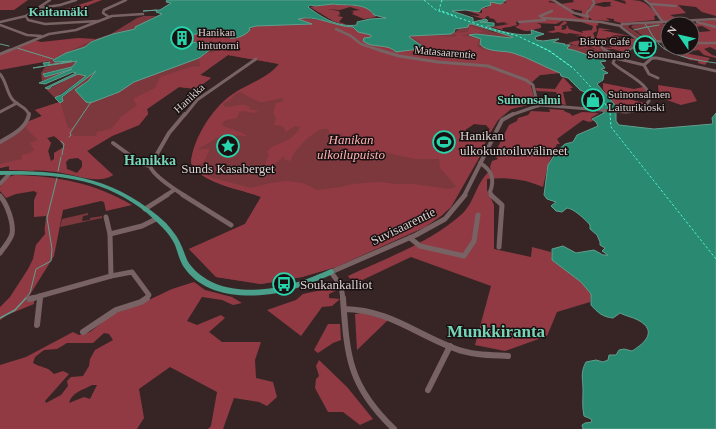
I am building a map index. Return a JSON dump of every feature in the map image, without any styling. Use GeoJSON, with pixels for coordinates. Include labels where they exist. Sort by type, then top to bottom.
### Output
{"type":"FeatureCollection","features":[{"type":"Feature","properties":{"kind":"main road","name":"Suvisaarentie"},"geometry":{"type":"LineString","coordinates":[[0,173],[54,174],[89,181],[122,193],[145,209],[173,235],[184,262],[195,276],[212,285],[234,291],[267,291],[282,289],[311,281],[331,272]]}},
{"type":"Feature","properties":{"kind":"street"},"geometry":{"type":"LineString","coordinates":[[0,22],[26,16],[50,0]]}},
{"type":"Feature","properties":{"kind":"street"},"geometry":{"type":"LineString","coordinates":[[38,8],[60,5],[76,0]]}},
{"type":"Feature","properties":{"kind":"street"},"geometry":{"type":"LineString","coordinates":[[109,17],[103,13],[104,10],[126,0]]}},
{"type":"Feature","properties":{"kind":"street"},"geometry":{"type":"LineString","coordinates":[[553,0],[574,13],[587,16],[592,21]]}},
{"type":"Feature","properties":{"kind":"street"},"geometry":{"type":"LineString","coordinates":[[587,16],[589,10],[593,6],[592,0]]}},
{"type":"Feature","properties":{"kind":"street"},"geometry":{"type":"LineString","coordinates":[[645,0],[650,4],[660,18]]}},
{"type":"Feature","properties":{"kind":"street"},"geometry":{"type":"LineString","coordinates":[[650,4],[676,6]]}},
{"type":"Feature","properties":{"kind":"street"},"geometry":{"type":"LineString","coordinates":[[552,11],[540,15],[543,18],[551,19],[603,22],[621,26],[638,40],[660,41]]}},
{"type":"Feature","properties":{"kind":"street"},"geometry":{"type":"LineString","coordinates":[[0,54],[42,36],[52,33],[76,30],[109,17],[143,14]]}},
{"type":"Feature","properties":{"kind":"street"},"geometry":{"type":"LineString","coordinates":[[26,16],[30,21],[41,23],[88,20],[99,21]]}},
{"type":"Feature","properties":{"kind":"street"},"geometry":{"type":"LineString","coordinates":[[519,22],[551,19]]}},
{"type":"Feature","properties":{"kind":"street"},"geometry":{"type":"LineString","coordinates":[[700,20],[716,19]]}},
{"type":"Feature","properties":{"kind":"street"},"geometry":{"type":"LineString","coordinates":[[621,26],[622,24],[630,22],[660,21]]}},
{"type":"Feature","properties":{"kind":"street"},"geometry":{"type":"LineString","coordinates":[[700,23],[716,27]]}},
{"type":"Feature","properties":{"kind":"street"},"geometry":{"type":"LineString","coordinates":[[0,25],[27,35],[42,36]]}},
{"type":"Feature","properties":{"kind":"street","name":"Matasaarentie"},"geometry":{"type":"LineString","coordinates":[[336,29],[353,37],[361,44],[399,56],[438,62],[483,65],[518,77],[531,83],[538,106]]}},
{"type":"Feature","properties":{"kind":"street"},"geometry":{"type":"LineString","coordinates":[[592,38],[607,52],[616,57],[644,65],[649,74],[658,78]]}},
{"type":"Feature","properties":{"kind":"street"},"geometry":{"type":"LineString","coordinates":[[616,57],[634,47],[638,40]]}},
{"type":"Feature","properties":{"kind":"street"},"geometry":{"type":"LineString","coordinates":[[700,43],[716,43]]}},
{"type":"Feature","properties":{"kind":"street","name":"Suvisaarentie"},"geometry":{"type":"LineString","coordinates":[[331,272],[410,238],[440,222],[453,211],[463,198],[504,119],[520,110],[538,106],[621,112],[640,109],[648,102],[650,95],[640,83],[616,66],[613,61],[616,57]]}},
{"type":"Feature","properties":{"kind":"street"},"geometry":{"type":"LineString","coordinates":[[644,65],[652,58],[657,58],[716,71]]}},
{"type":"Feature","properties":{"kind":"street","name":"Hanikka"},"geometry":{"type":"LineString","coordinates":[[150,166],[168,133],[197,100],[243,70],[256,59]]}},
{"type":"Feature","properties":{"kind":"street"},"geometry":{"type":"LineString","coordinates":[[0,74],[7,84],[11,98],[28,110],[28,119],[22,127],[0,142]]}},
{"type":"Feature","properties":{"kind":"street"},"geometry":{"type":"LineString","coordinates":[[0,112],[17,102]]}},
{"type":"Feature","properties":{"kind":"street"},"geometry":{"type":"LineString","coordinates":[[113,143],[142,164],[150,166],[151,170],[174,190],[209,209],[231,225]]}},
{"type":"Feature","properties":{"kind":"street"},"geometry":{"type":"LineString","coordinates":[[480,163],[490,169],[493,180],[493,185],[490,192],[491,195],[502,205],[498,247]]}},
{"type":"Feature","properties":{"kind":"street"},"geometry":{"type":"LineString","coordinates":[[0,184],[10,173]]}},
{"type":"Feature","properties":{"kind":"street"},"geometry":{"type":"LineString","coordinates":[[145,209],[174,190]]}},
{"type":"Feature","properties":{"kind":"street"},"geometry":{"type":"LineString","coordinates":[[0,196],[5,202],[13,231],[10,242],[0,253]]}},
{"type":"Feature","properties":{"kind":"street"},"geometry":{"type":"LineString","coordinates":[[410,238],[420,246],[464,256],[474,241],[478,214]]}},
{"type":"Feature","properties":{"kind":"street"},"geometry":{"type":"LineString","coordinates":[[106,217],[110,234],[111,276]]}},
{"type":"Feature","properties":{"kind":"street"},"geometry":{"type":"LineString","coordinates":[[110,234],[142,226],[156,219]]}},
{"type":"Feature","properties":{"kind":"street"},"geometry":{"type":"LineString","coordinates":[[29,299],[111,276],[132,272],[149,295],[147,299],[141,303],[112,313],[83,332]]}},
{"type":"Feature","properties":{"kind":"street"},"geometry":{"type":"LineString","coordinates":[[331,272],[341,286],[350,366],[356,382],[377,413],[394,429]]}},
{"type":"Feature","properties":{"kind":"street"},"geometry":{"type":"LineString","coordinates":[[37,325],[40,296]]}},
{"type":"Feature","properties":{"kind":"street"},"geometry":{"type":"LineString","coordinates":[[344,309],[362,309],[378,313],[450,346],[471,353],[508,356]]}},
{"type":"Feature","properties":{"kind":"street"},"geometry":{"type":"LineString","coordinates":[[428,390],[450,346]]}},
{"type":"Feature","properties":{"kind":"green space"},"geometry":{"type":"Polygon","coordinates":[[[0,0],[28,0],[14,10],[0,10],[0,0]]]}},
{"type":"Feature","properties":{"kind":"green space"},"geometry":{"type":"Polygon","coordinates":[[[94,0],[102,0],[89,5],[80,13],[72,14],[65,10],[55,12],[49,16],[47,14],[50,13],[49,12],[69,8],[94,0]]]}},
{"type":"Feature","properties":{"kind":"green space"},"geometry":{"type":"Polygon","coordinates":[[[505,0],[552,0],[555,2],[548,2],[560,4],[574,13],[572,14],[575,16],[584,18],[578,15],[582,14],[582,11],[572,9],[571,10],[575,11],[571,11],[561,4],[574,2],[573,0],[592,0],[593,4],[588,9],[588,18],[590,21],[598,22],[598,25],[596,26],[597,31],[593,33],[596,41],[589,35],[591,39],[599,44],[599,50],[590,47],[579,50],[577,49],[581,47],[568,43],[586,40],[585,37],[575,36],[583,35],[547,32],[555,30],[554,26],[559,26],[564,21],[567,22],[561,26],[563,28],[561,28],[562,30],[566,29],[567,25],[569,29],[583,33],[582,31],[592,30],[593,26],[581,22],[564,20],[556,24],[537,23],[541,25],[541,28],[526,31],[515,27],[519,25],[520,21],[516,22],[517,25],[502,28],[503,30],[492,27],[509,24],[504,23],[506,22],[497,23],[494,19],[487,16],[484,19],[470,15],[480,15],[465,10],[482,13],[482,8],[486,8],[491,5],[490,2],[506,3],[505,0]]]}},
{"type":"Feature","properties":{"kind":"green space"},"geometry":{"type":"Polygon","coordinates":[[[593,0],[613,0],[626,4],[625,1],[621,0],[639,1],[649,6],[657,15],[654,16],[655,20],[621,23],[614,21],[614,19],[606,18],[610,21],[592,20],[588,16],[590,10],[595,5],[604,7],[612,6],[610,5],[611,2],[595,4],[593,0]]]}},
{"type":"Feature","properties":{"kind":"green space"},"geometry":{"type":"Polygon","coordinates":[[[647,0],[716,0],[716,16],[702,12],[696,7],[678,5],[686,13],[660,16],[651,3],[647,0]]]}},
{"type":"Feature","properties":{"kind":"green space"},"geometry":{"type":"Polygon","coordinates":[[[333,4],[359,6],[371,10],[376,17],[364,19],[352,14],[354,12],[351,11],[360,10],[350,7],[340,10],[327,9],[339,11],[340,14],[338,15],[341,15],[337,16],[343,17],[339,22],[345,24],[344,25],[333,21],[310,7],[333,4]]]}},
{"type":"Feature","properties":{"kind":"green space","name":"Hanikan ulkoilupuisto"},"geometry":{"type":"Polygon","coordinates":[[[214,15],[302,18],[345,26],[408,32],[455,32],[460,28],[464,28],[469,23],[493,32],[510,35],[540,52],[564,75],[560,73],[540,75],[532,82],[522,78],[536,103],[511,109],[498,120],[487,138],[480,156],[451,207],[441,216],[425,227],[336,267],[302,277],[261,284],[216,277],[189,249],[245,224],[261,197],[213,181],[204,176],[191,163],[200,133],[220,105],[236,92],[270,73],[279,64],[228,55],[200,75],[211,78],[196,89],[179,87],[147,109],[148,114],[139,125],[112,136],[87,151],[113,175],[104,179],[86,177],[77,173],[82,167],[82,161],[78,158],[83,156],[76,150],[71,152],[54,153],[64,147],[54,136],[47,138],[51,143],[48,151],[50,161],[33,171],[9,170],[9,166],[0,168],[0,143],[25,125],[42,116],[35,110],[59,102],[57,100],[61,99],[89,76],[76,70],[148,43],[214,15]],[[474,124],[465,130],[482,140],[489,134],[487,133],[490,129],[486,125],[474,124]]]}},
{"type":"Feature","properties":{"kind":"green space"},"geometry":{"type":"Polygon","coordinates":[[[144,16],[157,16],[151,18],[163,25],[89,57],[48,65],[49,61],[96,39],[111,34],[137,18],[144,16]]]}},
{"type":"Feature","properties":{"kind":"green space","name":"Hanikan ulkoilupuisto"},"geometry":{"type":"Polygon","coordinates":[[[302,18],[312,19],[326,21],[339,26],[353,27],[371,35],[372,37],[365,37],[366,43],[388,47],[397,52],[415,50],[422,46],[420,42],[411,36],[417,34],[455,37],[457,35],[453,33],[467,32],[469,29],[468,27],[470,26],[484,32],[461,35],[479,39],[477,46],[480,48],[519,55],[560,73],[540,75],[532,82],[522,78],[530,83],[536,103],[511,109],[498,120],[487,138],[480,156],[451,207],[441,216],[425,227],[336,267],[302,277],[261,284],[216,277],[189,249],[245,224],[261,197],[213,181],[204,176],[191,163],[200,133],[220,105],[236,92],[270,73],[279,64],[228,55],[200,75],[211,78],[196,89],[179,87],[147,109],[148,114],[139,125],[112,136],[87,151],[113,175],[106,178],[92,179],[50,171],[9,170],[9,166],[0,168],[0,164],[22,159],[22,155],[30,153],[34,150],[30,143],[38,140],[27,129],[26,125],[29,121],[42,116],[35,110],[60,102],[68,128],[75,127],[71,132],[74,136],[96,136],[97,132],[111,129],[121,117],[137,105],[133,99],[155,88],[160,77],[190,67],[200,66],[199,58],[207,53],[214,52],[227,42],[193,43],[179,40],[180,37],[196,33],[204,33],[227,35],[233,38],[248,33],[255,26],[310,25],[297,20],[302,18]],[[240,92],[223,104],[224,106],[230,107],[246,105],[250,107],[249,109],[258,111],[254,113],[243,111],[239,112],[237,118],[226,120],[222,123],[225,127],[242,132],[247,136],[223,135],[198,149],[210,149],[203,163],[195,166],[201,172],[213,178],[251,188],[287,181],[303,183],[317,190],[353,184],[379,182],[413,184],[449,189],[457,187],[440,168],[439,159],[415,159],[384,152],[367,156],[331,144],[331,140],[344,134],[329,133],[329,130],[325,129],[316,132],[305,140],[294,153],[290,161],[285,160],[285,157],[283,157],[272,166],[264,167],[269,154],[267,152],[271,148],[292,137],[300,127],[295,126],[286,132],[283,126],[274,125],[276,118],[273,113],[276,103],[284,101],[282,98],[259,102],[240,92]],[[474,124],[465,130],[482,140],[489,134],[487,133],[490,129],[486,125],[474,124]],[[54,136],[47,138],[51,143],[48,151],[51,161],[54,159],[54,153],[64,147],[54,136]],[[78,158],[69,159],[66,162],[67,169],[77,173],[82,167],[82,161],[78,158]]]}},
{"type":"Feature","properties":{"kind":"green space"},"geometry":{"type":"Polygon","coordinates":[[[716,20],[716,50],[710,47],[704,49],[716,56],[716,58],[704,55],[700,51],[700,32],[711,31],[700,26],[700,23],[703,22],[700,21],[716,20]]]}},
{"type":"Feature","properties":{"kind":"green space"},"geometry":{"type":"Polygon","coordinates":[[[660,22],[660,41],[643,40],[643,36],[631,27],[633,25],[642,24],[631,24],[628,27],[642,36],[641,40],[622,26],[623,24],[660,22]]]}},
{"type":"Feature","properties":{"kind":"green space"},"geometry":{"type":"Polygon","coordinates":[[[599,28],[612,30],[601,30],[630,36],[612,35],[619,37],[618,39],[620,41],[628,41],[624,38],[636,39],[636,41],[633,46],[623,52],[613,49],[605,49],[603,47],[612,48],[609,46],[618,46],[621,44],[614,43],[614,39],[607,37],[607,43],[614,44],[604,44],[606,46],[602,46],[596,39],[599,28]]]}},
{"type":"Feature","properties":{"kind":"green space"},"geometry":{"type":"Polygon","coordinates":[[[78,38],[96,39],[49,61],[0,70],[0,55],[34,40],[41,42],[78,38]]]}},
{"type":"Feature","properties":{"kind":"green space"},"geometry":{"type":"Polygon","coordinates":[[[569,44],[581,47],[579,50],[590,47],[594,49],[599,46],[615,55],[613,57],[580,56],[574,54],[564,45],[569,44]]]}},
{"type":"Feature","properties":{"kind":"green space"},"geometry":{"type":"Polygon","coordinates":[[[680,56],[700,56],[710,58],[705,65],[698,63],[698,61],[680,56]]]}},
{"type":"Feature","properties":{"kind":"green space"},"geometry":{"type":"Polygon","coordinates":[[[78,61],[72,67],[45,73],[45,77],[72,69],[71,71],[42,81],[41,73],[45,67],[78,61]]]}},
{"type":"Feature","properties":{"kind":"green space"},"geometry":{"type":"Polygon","coordinates":[[[78,74],[86,76],[55,98],[46,89],[49,89],[78,74]]]}},
{"type":"Feature","properties":{"kind":"green space"},"geometry":{"type":"Polygon","coordinates":[[[563,77],[573,88],[570,88],[572,91],[563,92],[566,105],[561,104],[556,92],[537,91],[535,88],[555,89],[563,77]]]}},
{"type":"Feature","properties":{"kind":"green space"},"geometry":{"type":"Polygon","coordinates":[[[603,83],[634,89],[643,87],[648,93],[635,91],[623,95],[625,98],[644,103],[632,110],[616,110],[617,108],[603,89],[603,83]]]}},
{"type":"Feature","properties":{"kind":"green space"},"geometry":{"type":"Polygon","coordinates":[[[658,85],[691,90],[697,101],[681,105],[661,98],[659,96],[658,85]]]}},
{"type":"Feature","properties":{"kind":"green space"},"geometry":{"type":"Polygon","coordinates":[[[549,109],[564,110],[572,116],[582,112],[599,113],[591,118],[593,121],[589,122],[583,120],[557,139],[560,144],[557,144],[548,165],[543,187],[516,179],[487,179],[487,190],[494,205],[494,249],[531,257],[532,247],[551,252],[552,260],[581,282],[591,294],[590,302],[557,312],[547,336],[505,351],[475,345],[491,286],[411,257],[354,284],[348,276],[423,241],[437,233],[463,213],[470,203],[482,179],[491,170],[490,167],[492,161],[498,159],[494,155],[509,125],[517,121],[518,118],[528,115],[531,111],[550,112],[549,109]]]}},
{"type":"Feature","properties":{"kind":"green space"},"geometry":{"type":"Polygon","coordinates":[[[15,175],[46,177],[75,182],[104,191],[132,205],[106,211],[104,202],[101,201],[63,210],[54,256],[26,301],[34,301],[34,304],[7,315],[0,320],[0,307],[10,297],[28,269],[33,259],[36,245],[45,234],[46,216],[34,217],[34,200],[37,193],[34,191],[16,194],[6,198],[0,191],[0,187],[8,177],[15,175]]]}},
{"type":"Feature","properties":{"kind":"green space"},"geometry":{"type":"Polygon","coordinates":[[[88,213],[88,215],[83,216],[82,221],[102,216],[102,218],[60,227],[62,219],[88,213]]]}},
{"type":"Feature","properties":{"kind":"green space"},"geometry":{"type":"Polygon","coordinates":[[[194,282],[205,290],[232,297],[242,303],[233,305],[222,300],[202,297],[187,321],[197,325],[221,315],[225,318],[209,332],[222,342],[261,342],[255,360],[256,378],[273,382],[277,397],[267,406],[259,402],[234,398],[223,429],[208,429],[211,426],[217,392],[170,367],[139,389],[144,418],[137,429],[0,429],[0,365],[26,357],[73,332],[79,335],[90,332],[113,314],[136,306],[172,289],[194,282]],[[104,333],[93,343],[67,343],[57,349],[44,350],[35,357],[33,363],[49,370],[54,374],[63,371],[69,374],[45,401],[46,403],[61,395],[68,386],[67,381],[71,377],[83,376],[89,366],[90,359],[95,350],[113,340],[109,334],[104,333]],[[92,385],[75,394],[70,399],[69,403],[84,397],[90,399],[97,385],[92,385]]]}},
{"type":"Feature","properties":{"kind":"green space"},"geometry":{"type":"Polygon","coordinates":[[[335,287],[337,290],[329,294],[329,298],[340,299],[332,306],[322,307],[301,336],[267,310],[296,300],[303,294],[335,287]]]}},
{"type":"Feature","properties":{"kind":"green space"},"geometry":{"type":"Polygon","coordinates":[[[362,313],[388,320],[357,350],[355,314],[362,313]]]}},
{"type":"Feature","properties":{"kind":"green space"},"geometry":{"type":"Polygon","coordinates":[[[328,324],[340,324],[341,340],[333,343],[318,353],[314,350],[328,324]]]}},
{"type":"Feature","properties":{"kind":"green space"},"geometry":{"type":"Polygon","coordinates":[[[319,360],[347,387],[373,419],[360,425],[343,412],[328,412],[315,388],[316,379],[319,376],[316,366],[319,360]]]}},
{"type":"Feature","properties":{"kind":"shaded area"},"geometry":{"type":"Polygon","coordinates":[[[167,0],[506,0],[501,4],[490,2],[491,5],[482,8],[479,12],[465,10],[452,11],[473,18],[473,22],[486,19],[488,21],[480,22],[494,23],[494,26],[487,26],[503,32],[528,35],[532,34],[531,30],[544,34],[535,37],[536,40],[543,41],[559,39],[553,42],[570,45],[567,48],[568,49],[606,61],[600,62],[605,68],[601,69],[608,73],[604,74],[603,80],[597,84],[616,106],[616,121],[619,125],[654,129],[713,124],[712,118],[716,113],[716,429],[583,429],[582,425],[592,422],[591,419],[584,416],[583,409],[582,373],[586,362],[596,360],[603,362],[608,360],[609,355],[616,355],[619,350],[624,349],[632,351],[645,341],[648,333],[644,324],[636,319],[620,313],[613,318],[603,316],[591,305],[591,294],[581,282],[552,260],[552,249],[563,246],[576,253],[594,250],[603,255],[608,255],[602,251],[605,248],[600,245],[597,235],[590,229],[590,225],[586,220],[576,212],[567,208],[562,212],[556,211],[551,206],[556,202],[547,199],[544,195],[548,165],[557,151],[565,144],[573,142],[577,135],[598,126],[592,119],[604,113],[598,99],[592,99],[592,95],[580,90],[568,78],[561,76],[560,73],[519,55],[483,47],[480,44],[481,39],[469,35],[476,34],[513,37],[472,24],[469,24],[468,27],[455,29],[451,34],[410,36],[409,37],[422,46],[418,49],[396,52],[393,49],[371,45],[363,41],[364,38],[371,37],[371,35],[358,32],[353,27],[339,25],[312,18],[298,19],[312,24],[256,26],[249,28],[250,30],[246,34],[236,38],[230,38],[230,35],[211,33],[181,37],[179,40],[184,42],[210,43],[214,44],[215,46],[199,58],[134,82],[119,92],[90,103],[86,102],[75,90],[88,81],[96,71],[62,97],[63,101],[60,103],[55,98],[86,76],[78,74],[52,86],[49,89],[45,88],[76,73],[73,72],[45,84],[39,83],[72,69],[45,77],[43,74],[72,67],[77,61],[33,68],[45,66],[43,63],[50,62],[48,65],[72,61],[55,62],[53,60],[66,53],[85,47],[91,42],[113,34],[135,29],[135,27],[162,14],[156,12],[157,10],[160,10],[171,3],[166,2],[167,0]],[[333,4],[315,6],[310,5],[308,7],[324,18],[343,25],[357,25],[357,22],[386,18],[374,15],[366,8],[361,6],[333,4]]]}},
{"type":"Feature","properties":{"kind":"waterway"},"geometry":{"type":"LineString","coordinates":[[645,24],[656,40]]}},
{"type":"Feature","properties":{"kind":"waterway"},"geometry":{"type":"LineString","coordinates":[[648,27],[659,25]]}},
{"type":"Feature","properties":{"kind":"waterway"},"geometry":{"type":"LineString","coordinates":[[634,30],[647,27]]}},
{"type":"Feature","properties":{"kind":"waterway"},"geometry":{"type":"LineString","coordinates":[[658,43],[662,48],[676,55],[716,63]]}},
{"type":"Feature","properties":{"kind":"waterway"},"geometry":{"type":"LineString","coordinates":[[0,44],[9,46]]}},
{"type":"Feature","properties":{"kind":"waterway"},"geometry":{"type":"LineString","coordinates":[[17,48],[53,59]]}},
{"type":"Feature","properties":{"kind":"waterway"},"geometry":{"type":"LineString","coordinates":[[69,137],[71,135],[70,133],[91,102]]}},
{"type":"Feature","properties":{"kind":"waterway"},"geometry":{"type":"LineString","coordinates":[[61,141],[64,144],[62,155]]}},
{"type":"Feature","properties":{"kind":"waterway"},"geometry":{"type":"LineString","coordinates":[[58,171],[61,157]]}},
{"type":"Feature","properties":{"kind":"waterway"},"geometry":{"type":"LineString","coordinates":[[25,299],[30,293],[36,269],[51,261],[52,249],[47,218],[57,178]]}},
{"type":"Feature","properties":{"kind":"waterway"},"geometry":{"type":"LineString","coordinates":[[0,318],[15,310],[26,298]]}},
{"type":"Feature","properties":{"kind":"ferry route"},"geometry":{"type":"LineString","coordinates":[[424,0],[436,10],[491,29],[518,36],[549,51],[574,69],[601,98],[600,100]]}},
{"type":"Feature","properties":{"kind":"ferry route"},"geometry":{"type":"LineString","coordinates":[[442,0],[439,10],[456,16]]}},
{"type":"Feature","properties":{"kind":"ferry route"},"geometry":{"type":"LineString","coordinates":[[533,43],[550,51],[572,67]]}},
{"type":"Feature","properties":{"kind":"ferry route"},"geometry":{"type":"LineString","coordinates":[[601,101],[604,102],[609,110]]}},
{"type":"Feature","properties":{"kind":"ferry route"},"geometry":{"type":"LineString","coordinates":[[610,113],[611,127],[716,259]]}},
{"type":"Feature","properties":{"kind":"place","name":"Hanikan lintutorni"},"geometry":{"type":"Point","coordinates":[182,38]}},
{"type":"Feature","properties":{"kind":"place","name":"Bistro Café Sommarö"},"geometry":{"type":"Point","coordinates":[645,47]}},
{"type":"Feature","properties":{"kind":"place","name":"Suinonsalmen Laiturikioski"},"geometry":{"type":"Point","coordinates":[593,100]}},
{"type":"Feature","properties":{"kind":"place","name":"Hanikan ulkokuntoiluvälineet"},"geometry":{"type":"Point","coordinates":[444,142]}},
{"type":"Feature","properties":{"kind":"place","name":"Sunds Kasaberget"},"geometry":{"type":"Point","coordinates":[228,146]}},
{"type":"Feature","properties":{"kind":"place","name":"Soukankalliot"},"geometry":{"type":"Point","coordinates":[284,284]}},
{"type":"Feature","properties":{"kind":"district","name":"Kaitamäki"},"geometry":{"type":"Point","coordinates":[58,11]}},
{"type":"Feature","properties":{"kind":"district","name":"Suinonsalmi"},"geometry":{"type":"Point","coordinates":[529,100]}},
{"type":"Feature","properties":{"kind":"district","name":"Hanikka"},"geometry":{"type":"Point","coordinates":[150,160]}},
{"type":"Feature","properties":{"kind":"district","name":"Munkkiranta"},"geometry":{"type":"Point","coordinates":[496,331]}}]}
